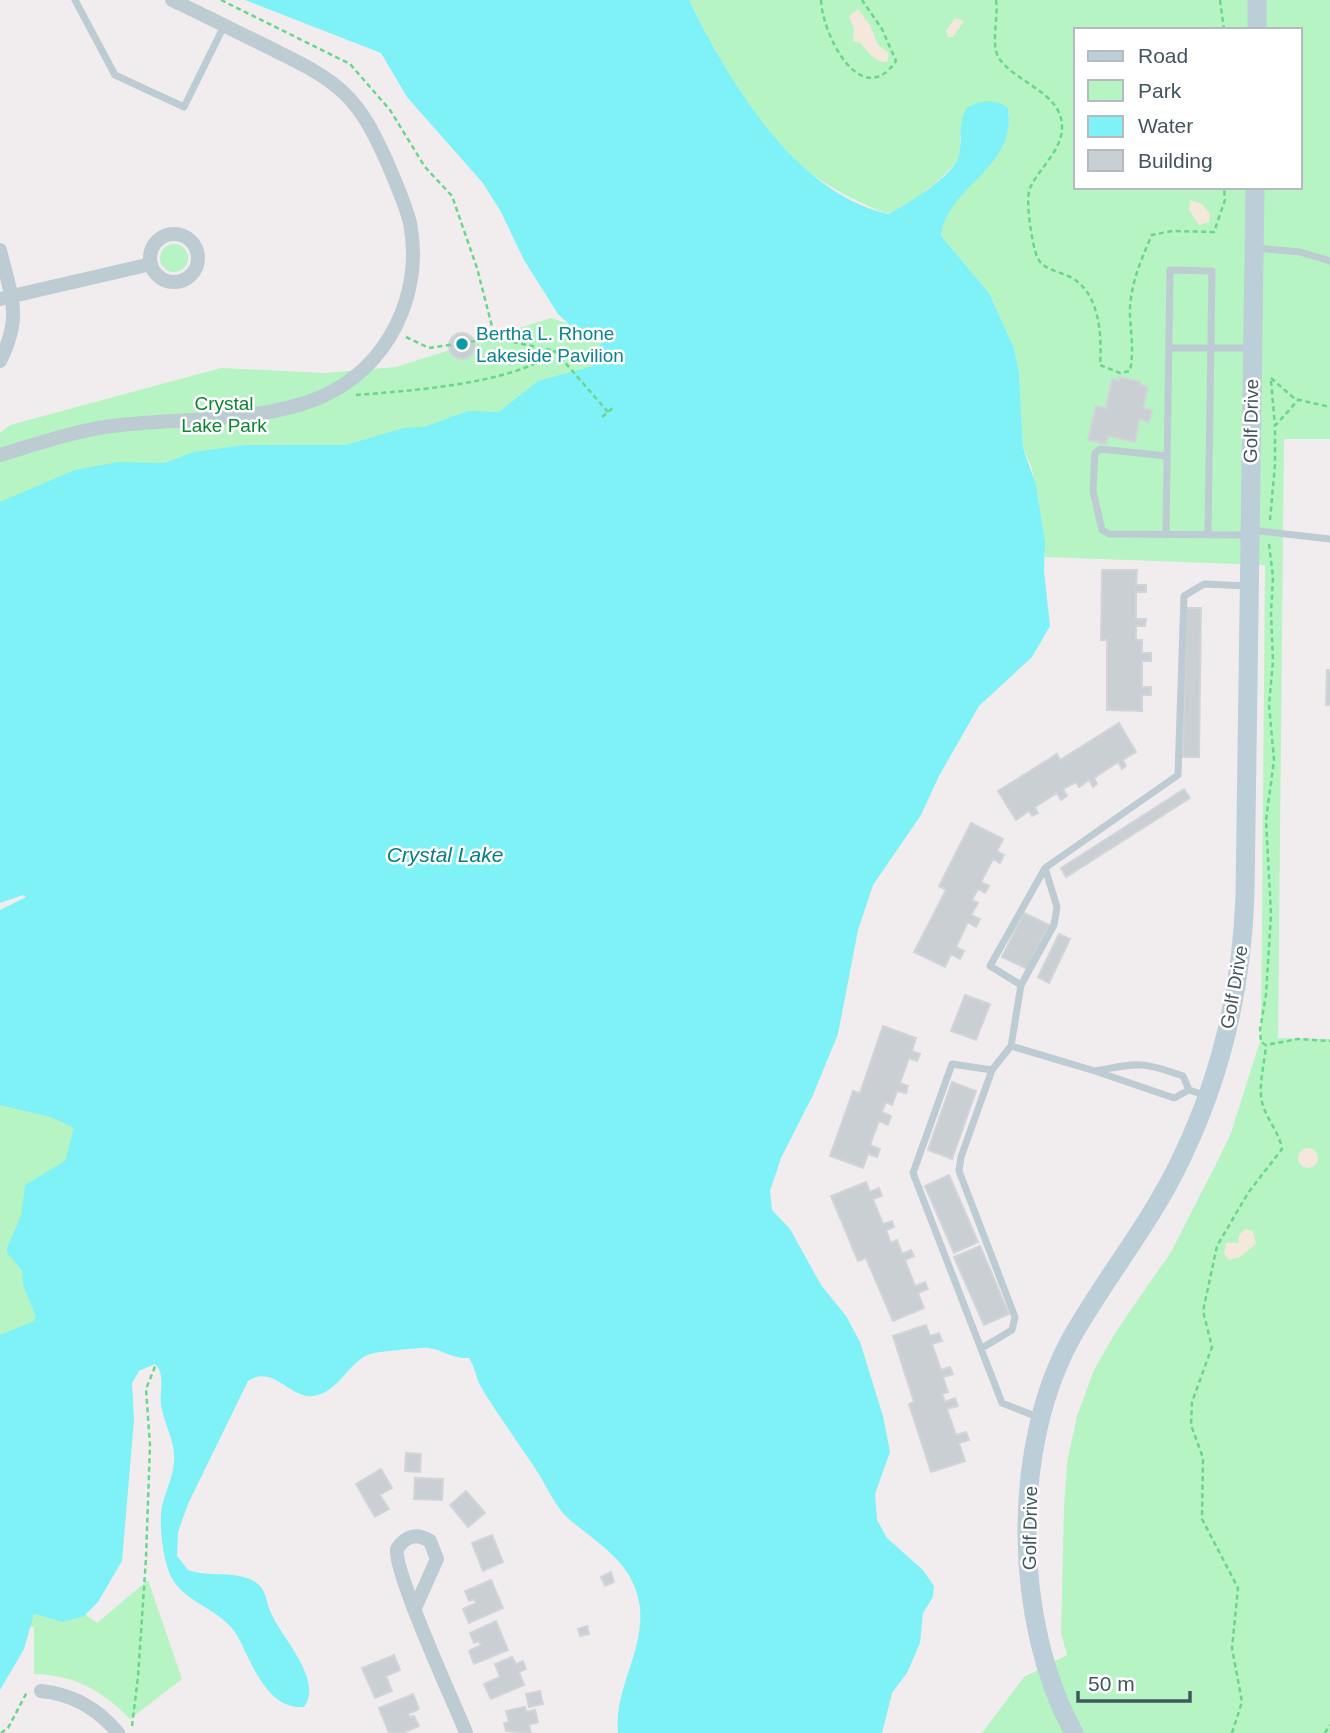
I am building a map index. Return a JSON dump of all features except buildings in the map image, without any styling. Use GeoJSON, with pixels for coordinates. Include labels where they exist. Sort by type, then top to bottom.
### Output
{"type":"FeatureCollection","features":[{"type":"Feature","properties":{"kind":"street"},"geometry":{"type":"LineString","coordinates":[[0,455],[102,428],[280,410],[324,396],[361,371],[394,331],[409,292],[412,241],[402,198],[372,129],[345,94],[324,76],[173,0]]}},
{"type":"Feature","properties":{"kind":"street"},"geometry":{"type":"LineString","coordinates":[[1257,0],[1257,28]]}},
{"type":"Feature","properties":{"kind":"street","name":"Golf Drive"},"geometry":{"type":"LineString","coordinates":[[1074,1733],[1041,1658],[1031,1598],[1030,1487],[1041,1418],[1068,1345],[1162,1197],[1184,1154],[1198,1093],[1233,1008],[1244,920],[1255,189]]}},
{"type":"Feature","properties":{"kind":"street"},"geometry":{"type":"LineString","coordinates":[[0,250],[5,298],[14,331],[0,361]]}},
{"type":"Feature","properties":{"kind":"street"},"geometry":{"type":"LineString","coordinates":[[5,298],[151,264]]}},
{"type":"Feature","properties":{"kind":"street"},"geometry":{"type":"LineString","coordinates":[[415,1608],[466,1733]]}},
{"type":"Feature","properties":{"kind":"street"},"geometry":{"type":"LineString","coordinates":[[35,1691],[56,1693],[80,1701],[100,1715],[118,1733]]}},
{"type":"Feature","properties":{"kind":"lane"},"geometry":{"type":"LineString","coordinates":[[75,0],[115,75],[184,107],[225,26]]}},
{"type":"Feature","properties":{"kind":"lane"},"geometry":{"type":"LineString","coordinates":[[1254,248],[1300,252],[1330,261]]}},
{"type":"Feature","properties":{"kind":"lane"},"geometry":{"type":"LineString","coordinates":[[1166,535],[1170,270],[1212,271],[1208,533]]}},
{"type":"Feature","properties":{"kind":"lane"},"geometry":{"type":"LineString","coordinates":[[1169,348],[1252,348]]}},
{"type":"Feature","properties":{"kind":"lane"},"geometry":{"type":"LineString","coordinates":[[1167,456],[1100,449],[1095,453],[1093,491],[1102,530],[1109,534],[1250,533],[1330,538]]}},
{"type":"Feature","properties":{"kind":"lane"},"geometry":{"type":"LineString","coordinates":[[1021,985],[990,966],[1045,869],[1178,775],[1184,596],[1204,584],[1249,586]]}},
{"type":"Feature","properties":{"kind":"lane"},"geometry":{"type":"LineString","coordinates":[[982,1348],[1012,1329],[1016,1317],[959,1171],[961,1157],[992,1070],[1011,1046],[1021,985],[1054,925],[1057,907],[1045,869]]}},
{"type":"Feature","properties":{"kind":"lane"},"geometry":{"type":"LineString","coordinates":[[1011,1046],[1174,1098],[1198,1093],[1183,1076],[1155,1066],[1139,1063],[1095,1071]]}},
{"type":"Feature","properties":{"kind":"lane"},"geometry":{"type":"LineString","coordinates":[[992,1070],[952,1064],[914,1172],[1002,1403],[1041,1418]]}},
{"type":"Feature","properties":{"kind":"path"},"geometry":{"type":"LineString","coordinates":[[821,0],[821,16],[833,43],[847,64],[861,75],[873,78],[883,76],[896,61],[882,29],[862,0]]}},
{"type":"Feature","properties":{"kind":"path"},"geometry":{"type":"LineString","coordinates":[[996,0],[996,51],[1000,60],[1031,83],[1060,116],[1062,129],[1058,144],[1028,192],[1032,241],[1038,259],[1046,268],[1068,276],[1087,290],[1102,338],[1100,365],[1108,370],[1130,371],[1134,352],[1130,313],[1134,284],[1152,235],[1172,230],[1214,232],[1225,200],[1224,189]]}},
{"type":"Feature","properties":{"kind":"path"},"geometry":{"type":"LineString","coordinates":[[1220,0],[1224,28]]}},
{"type":"Feature","properties":{"kind":"path"},"geometry":{"type":"LineString","coordinates":[[394,331],[429,348],[495,338],[555,351],[608,412]]}},
{"type":"Feature","properties":{"kind":"path"},"geometry":{"type":"LineString","coordinates":[[324,396],[415,390],[505,374],[545,360],[555,351]]}},
{"type":"Feature","properties":{"kind":"path"},"geometry":{"type":"LineString","coordinates":[[1270,524],[1275,465],[1271,378],[1298,400],[1330,407]]}},
{"type":"Feature","properties":{"kind":"path"},"geometry":{"type":"LineString","coordinates":[[1275,426],[1298,400]]}},
{"type":"Feature","properties":{"kind":"path"},"geometry":{"type":"LineString","coordinates":[[602,417],[615,406]]}},
{"type":"Feature","properties":{"kind":"path"},"geometry":{"type":"LineString","coordinates":[[1269,542],[1273,577],[1270,613],[1273,671],[1269,705],[1274,760],[1266,820],[1271,914],[1261,1042],[1266,1045],[1298,1039],[1330,1041]]}},
{"type":"Feature","properties":{"kind":"path"},"geometry":{"type":"LineString","coordinates":[[1232,1733],[1242,1702],[1232,1648],[1238,1588],[1202,1519],[1203,1458],[1191,1425],[1192,1402],[1212,1347],[1203,1311],[1217,1246],[1248,1193],[1282,1149],[1279,1135],[1266,1115],[1261,1098],[1266,1045]]}},
{"type":"Feature","properties":{"kind":"path"},"geometry":{"type":"LineString","coordinates":[[131,1733],[138,1677],[150,1446],[146,1389],[156,1364]]}},
{"type":"Feature","properties":{"kind":"path"},"geometry":{"type":"LineString","coordinates":[[3,1733],[35,1691]]}},
{"type":"Feature","properties":{"kind":"path"},"geometry":{"type":"LineString","coordinates":[[1325,1733],[1330,1725]]}},
{"type":"Feature","properties":{"kind":"green space"},"geometry":{"type":"Polygon","coordinates":[[[689,0],[1330,0],[1330,439],[1284,439],[1278,1038],[1330,1039],[1330,1733],[982,1733],[1024,1677],[1067,1655],[1061,1633],[1064,1509],[1067,1463],[1077,1416],[1094,1370],[1117,1330],[1171,1252],[1217,1162],[1231,1133],[1261,1038],[1265,565],[1045,557],[1038,497],[1031,466],[1023,448],[1019,372],[1014,348],[989,293],[941,236],[945,219],[954,205],[999,151],[1006,133],[1009,112],[960,135],[960,150],[954,165],[925,192],[892,212],[884,213],[819,180],[800,165],[766,129],[724,66],[689,0]]]}},
{"type":"Feature","properties":{"kind":"green space"},"geometry":{"type":"Polygon","coordinates":[[[174,244],[184,248],[188,258],[184,268],[174,272],[164,268],[160,258],[164,248],[174,244]]]}},
{"type":"Feature","properties":{"kind":"green space","name":"Crystal Lake Park"},"geometry":{"type":"Polygon","coordinates":[[[551,318],[616,339],[602,372],[485,423],[0,534],[0,433],[10,425],[221,368],[325,373],[396,367],[551,318]]]}},
{"type":"Feature","properties":{"kind":"green space"},"geometry":{"type":"Polygon","coordinates":[[[0,999],[105,1107],[34,1576],[97,1623],[148,1580],[182,1679],[130,1719],[109,1700],[86,1686],[62,1677],[34,1674],[34,1627],[0,1625],[0,999]]]}},
{"type":"Feature","properties":{"kind":"sand"},"geometry":{"type":"Polygon","coordinates":[[[858,9],[870,25],[878,45],[889,53],[887,62],[876,59],[861,43],[853,41],[854,29],[849,16],[858,9]]]}},
{"type":"Feature","properties":{"kind":"sand"},"geometry":{"type":"Polygon","coordinates":[[[955,18],[964,21],[953,37],[948,37],[946,31],[955,18]]]}},
{"type":"Feature","properties":{"kind":"sand"},"geometry":{"type":"Polygon","coordinates":[[[1190,200],[1202,204],[1210,214],[1209,222],[1199,225],[1189,210],[1190,200]]]}},
{"type":"Feature","properties":{"kind":"sand"},"geometry":{"type":"Polygon","coordinates":[[[1304,1148],[1312,1148],[1318,1158],[1312,1168],[1304,1168],[1298,1162],[1298,1154],[1304,1148]]]}},
{"type":"Feature","properties":{"kind":"sand"},"geometry":{"type":"Polygon","coordinates":[[[1245,1229],[1253,1231],[1256,1244],[1240,1257],[1229,1260],[1224,1254],[1226,1243],[1238,1243],[1239,1235],[1245,1229]]]}},
{"type":"Feature","properties":{"kind":"water","name":"Crystal Lake"},"geometry":{"type":"Polygon","coordinates":[[[245,0],[689,0],[745,98],[794,158],[822,182],[854,202],[888,214],[929,189],[949,172],[959,155],[963,118],[968,107],[988,102],[999,103],[1008,108],[1008,129],[1002,147],[955,203],[946,218],[941,236],[989,293],[1014,348],[1019,372],[1023,448],[1036,485],[1045,542],[1044,571],[1050,626],[1032,657],[979,706],[939,776],[921,815],[873,885],[858,930],[838,1034],[813,1095],[781,1158],[770,1191],[772,1210],[790,1229],[821,1285],[846,1316],[860,1342],[883,1416],[890,1452],[875,1494],[877,1520],[887,1538],[923,1570],[934,1586],[933,1597],[923,1613],[920,1643],[907,1673],[892,1693],[882,1733],[618,1733],[620,1701],[640,1624],[637,1593],[631,1579],[615,1557],[561,1510],[481,1387],[469,1358],[428,1348],[378,1352],[365,1356],[331,1388],[313,1396],[297,1393],[265,1377],[248,1381],[188,1504],[178,1532],[177,1556],[188,1570],[242,1577],[261,1587],[276,1623],[305,1672],[309,1696],[304,1707],[291,1706],[271,1693],[262,1683],[231,1627],[182,1591],[169,1572],[162,1543],[161,1514],[174,1455],[161,1405],[160,1373],[155,1364],[139,1371],[132,1383],[134,1420],[122,1561],[98,1602],[84,1616],[63,1622],[34,1614],[24,1649],[0,1690],[0,1335],[34,1321],[36,1317],[23,1285],[22,1270],[7,1253],[7,1248],[21,1216],[25,1185],[65,1161],[74,1128],[51,1117],[0,1105],[0,910],[26,897],[23,895],[0,903],[0,502],[75,470],[118,462],[165,463],[193,452],[246,445],[346,445],[404,428],[424,427],[468,411],[499,412],[538,381],[593,366],[591,355],[601,344],[597,338],[571,326],[558,314],[524,260],[500,210],[482,182],[407,97],[381,53],[245,0]]]}},
{"type":"Feature","properties":{"kind":"place","name":"Bertha L. Rhone Lakeside Pavilion"},"geometry":{"type":"Point","coordinates":[462,344]}}]}
